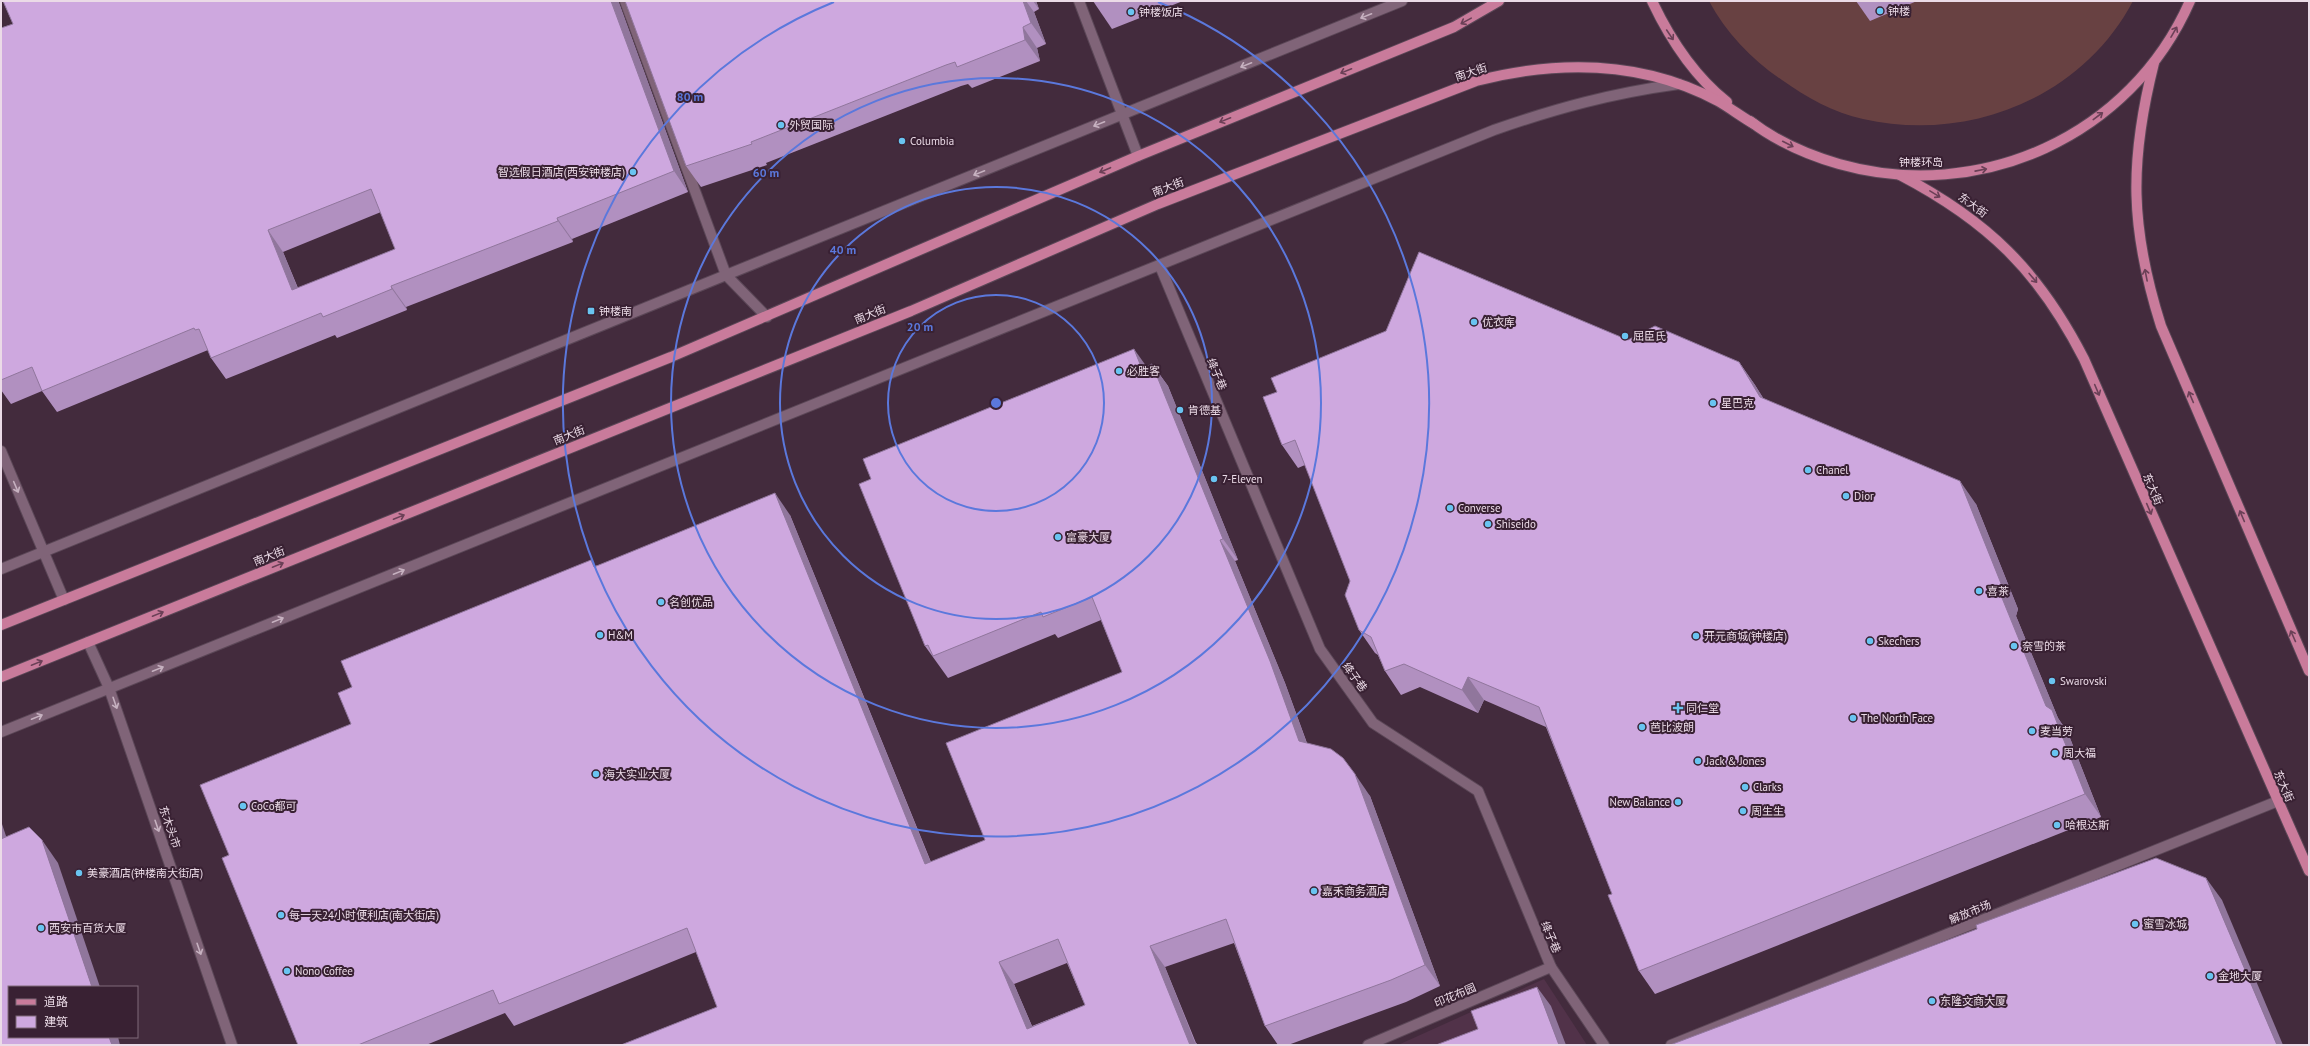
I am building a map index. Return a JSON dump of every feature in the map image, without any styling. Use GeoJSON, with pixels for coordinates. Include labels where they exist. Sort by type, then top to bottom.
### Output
{"type":"FeatureCollection","features":[{"type":"Feature","properties":{"kind":"main road"},"geometry":{"type":"LineString","coordinates":[[1,625],[671,358],[1138,156],[1454,27],[1499,1]]}},
{"type":"Feature","properties":{"kind":"main road","name":"钟楼环岛"},"geometry":{"type":"LineString","coordinates":[[1652,1],[1665,28],[1689,64],[1720,97],[1754,124],[1788,144],[1824,159],[1861,170],[1900,175],[1965,173],[1996,166],[2057,143],[2084,127],[2110,107],[2134,85],[2155,61],[2171,37],[2190,1]]}},
{"type":"Feature","properties":{"kind":"main road"},"geometry":{"type":"LineString","coordinates":[[2155,61],[2143,107],[2136,154],[2136,209],[2140,244],[2148,285],[2160,326],[2309,671]]}},
{"type":"Feature","properties":{"kind":"main road","name":"南大街"},"geometry":{"type":"LineString","coordinates":[[1,677],[911,310],[1158,204],[1476,82],[1518,71],[1547,67],[1580,66],[1614,68],[1679,84],[1718,101],[1754,124]]}},
{"type":"Feature","properties":{"kind":"main road","name":"东大街"},"geometry":{"type":"LineString","coordinates":[[1900,175],[1963,211],[1991,234],[2017,259],[2043,290],[2066,324],[2084,359],[2309,871]]}},
{"type":"Feature","properties":{"kind":"street"},"geometry":{"type":"LineString","coordinates":[[625,1],[726,275],[766,317]]}},
{"type":"Feature","properties":{"kind":"street"},"geometry":{"type":"LineString","coordinates":[[1079,1],[1120,115],[1138,156]]}},
{"type":"Feature","properties":{"kind":"street"},"geometry":{"type":"LineString","coordinates":[[1,569],[1402,1]]}},
{"type":"Feature","properties":{"kind":"street"},"geometry":{"type":"LineString","coordinates":[[1,732],[1160,266],[1494,130],[1538,114],[1610,95],[1679,84]]}},
{"type":"Feature","properties":{"kind":"street","name":"绛子巷"},"geometry":{"type":"LineString","coordinates":[[1160,266],[1196,356],[1320,649],[1373,723],[1478,791],[1551,967],[1604,1045]]}},
{"type":"Feature","properties":{"kind":"street"},"geometry":{"type":"LineString","coordinates":[[1,451],[64,600]]}},
{"type":"Feature","properties":{"kind":"street","name":"东木头市"},"geometry":{"type":"LineString","coordinates":[[88,642],[109,688],[232,1045]]}},
{"type":"Feature","properties":{"kind":"street","name":"解放市场"},"geometry":{"type":"LineString","coordinates":[[1671,1045],[2278,801]]}},
{"type":"Feature","properties":{"kind":"street","name":"印花布园"},"geometry":{"type":"LineString","coordinates":[[1368,1045],[1551,967]]}},
{"type":"Feature","properties":{"kind":"shaded area"},"geometry":{"type":"Polygon","coordinates":[[[1709,1],[2133,1],[2111,35],[2084,64],[2053,87],[2018,105],[1981,118],[1942,124],[1903,125],[1863,119],[1841,113],[1821,104],[1791,86],[1750,55],[1723,24],[1709,1]]]}},
{"type":"Feature","properties":{"kind":"shaded area"},"geometry":{"type":"Polygon","coordinates":[[[1544,979],[1587,1045],[1398,1045],[1544,979]]]}},
{"type":"Feature","properties":{"kind":"building"},"geometry":{"type":"Polygon","coordinates":[[[3,1],[611,1],[674,171],[557,218],[558,221],[391,286],[392,289],[323,317],[321,313],[211,358],[199,329],[195,330],[194,328],[42,391],[32,367],[1,380],[1,28],[13,24],[3,1]],[[371,189],[268,230],[292,290],[395,249],[371,189]]]}},
{"type":"Feature","properties":{"kind":"building","name":"外贸国际"},"geometry":{"type":"Polygon","coordinates":[[[625,1],[1023,1],[1031,23],[1023,27],[1025,40],[957,67],[955,62],[946,65],[751,142],[752,144],[686,166],[625,1]]]}},
{"type":"Feature","properties":{"kind":"building","name":"开元商城(钟楼店)"},"geometry":{"type":"Polygon","coordinates":[[[1419,252],[1628,340],[1655,326],[1739,362],[1760,397],[1960,481],[2002,586],[2000,593],[2046,706],[2052,710],[2085,794],[1639,971],[1608,895],[1612,894],[1539,707],[1468,677],[1462,690],[1404,664],[1385,671],[1371,637],[1359,630],[1345,595],[1350,581],[1295,440],[1282,445],[1263,397],[1277,392],[1271,378],[1386,331],[1419,252]]]}},
{"type":"Feature","properties":{"kind":"building"},"geometry":{"type":"Polygon","coordinates":[[[1134,349],[1142,369],[1152,364],[1223,539],[1220,540],[1270,661],[1299,741],[1331,749],[1343,758],[1355,774],[1425,965],[1391,980],[1265,1026],[1226,919],[1150,946],[1190,1045],[621,1045],[717,1007],[687,928],[499,1004],[493,990],[358,1045],[298,1045],[222,858],[229,855],[200,785],[351,724],[338,693],[352,687],[341,661],[591,560],[594,567],[775,493],[925,864],[985,840],[946,743],[1122,672],[1092,597],[1043,617],[1041,612],[933,656],[928,645],[925,646],[859,484],[871,479],[863,459],[1134,349]],[[1058,939],[999,962],[1027,1029],[1085,1005],[1058,939]]]}},
{"type":"Feature","properties":{"kind":"building","name":"西安市百货大厦"},"geometry":{"type":"Polygon","coordinates":[[[29,827],[42,840],[92,986],[8,986],[8,1038],[109,1038],[112,1045],[1,1045],[1,839],[29,827]]]}},
{"type":"Feature","properties":{"kind":"building"},"geometry":{"type":"Polygon","coordinates":[[[2156,858],[2206,878],[2277,1045],[1670,1045],[1977,929],[1976,925],[2156,858]]]}},
{"type":"Feature","properties":{"kind":"building"},"geometry":{"type":"Polygon","coordinates":[[[1537,987],[1559,1045],[1436,1045],[1478,1029],[1471,1011],[1537,987]]]}},
{"type":"Feature","properties":{"kind":"place","name":"钟楼"},"geometry":{"type":"Point","coordinates":[1880,11]}},
{"type":"Feature","properties":{"kind":"place","name":"钟楼饭店"},"geometry":{"type":"Point","coordinates":[1131,12]}},
{"type":"Feature","properties":{"kind":"place","name":"外贸国际"},"geometry":{"type":"Point","coordinates":[781,125]}},
{"type":"Feature","properties":{"kind":"place","name":"Columbia"},"geometry":{"type":"Point","coordinates":[902,141]}},
{"type":"Feature","properties":{"kind":"place","name":"智选假日酒店(西安钟楼店)"},"geometry":{"type":"Point","coordinates":[633,172]}},
{"type":"Feature","properties":{"kind":"place","name":"钟楼南"},"geometry":{"type":"Point","coordinates":[591,311]}},
{"type":"Feature","properties":{"kind":"place","name":"优衣库"},"geometry":{"type":"Point","coordinates":[1474,322]}},
{"type":"Feature","properties":{"kind":"place","name":"屈臣氏"},"geometry":{"type":"Point","coordinates":[1625,336]}},
{"type":"Feature","properties":{"kind":"place","name":"必胜客"},"geometry":{"type":"Point","coordinates":[1119,371]}},
{"type":"Feature","properties":{"kind":"place","name":"星巴克"},"geometry":{"type":"Point","coordinates":[1713,403]}},
{"type":"Feature","properties":{"kind":"place","name":"肯德基"},"geometry":{"type":"Point","coordinates":[1180,410]}},
{"type":"Feature","properties":{"kind":"place","name":"Chanel"},"geometry":{"type":"Point","coordinates":[1808,470]}},
{"type":"Feature","properties":{"kind":"place","name":"7-Eleven"},"geometry":{"type":"Point","coordinates":[1214,479]}},
{"type":"Feature","properties":{"kind":"place","name":"Dior"},"geometry":{"type":"Point","coordinates":[1846,496]}},
{"type":"Feature","properties":{"kind":"place","name":"Converse"},"geometry":{"type":"Point","coordinates":[1450,508]}},
{"type":"Feature","properties":{"kind":"place","name":"Shiseido"},"geometry":{"type":"Point","coordinates":[1488,524]}},
{"type":"Feature","properties":{"kind":"place","name":"富豪大厦"},"geometry":{"type":"Point","coordinates":[1058,537]}},
{"type":"Feature","properties":{"kind":"place","name":"喜茶"},"geometry":{"type":"Point","coordinates":[1979,591]}},
{"type":"Feature","properties":{"kind":"place","name":"名创优品"},"geometry":{"type":"Point","coordinates":[661,602]}},
{"type":"Feature","properties":{"kind":"place","name":"H&M"},"geometry":{"type":"Point","coordinates":[600,635]}},
{"type":"Feature","properties":{"kind":"place","name":"开元商城(钟楼店)"},"geometry":{"type":"Point","coordinates":[1696,636]}},
{"type":"Feature","properties":{"kind":"place","name":"Skechers"},"geometry":{"type":"Point","coordinates":[1870,641]}},
{"type":"Feature","properties":{"kind":"place","name":"奈雪的茶"},"geometry":{"type":"Point","coordinates":[2014,646]}},
{"type":"Feature","properties":{"kind":"place","name":"Swarovski"},"geometry":{"type":"Point","coordinates":[2052,681]}},
{"type":"Feature","properties":{"kind":"place","name":"同仁堂"},"geometry":{"type":"Point","coordinates":[1678,708]}},
{"type":"Feature","properties":{"kind":"place","name":"The North Face"},"geometry":{"type":"Point","coordinates":[1853,718]}},
{"type":"Feature","properties":{"kind":"place","name":"芭比波朗"},"geometry":{"type":"Point","coordinates":[1642,727]}},
{"type":"Feature","properties":{"kind":"place","name":"麦当劳"},"geometry":{"type":"Point","coordinates":[2032,731]}},
{"type":"Feature","properties":{"kind":"place","name":"周大福"},"geometry":{"type":"Point","coordinates":[2055,753]}},
{"type":"Feature","properties":{"kind":"place","name":"Jack & Jones"},"geometry":{"type":"Point","coordinates":[1698,761]}},
{"type":"Feature","properties":{"kind":"place","name":"海大实业大厦"},"geometry":{"type":"Point","coordinates":[596,774]}},
{"type":"Feature","properties":{"kind":"place","name":"Clarks"},"geometry":{"type":"Point","coordinates":[1745,787]}},
{"type":"Feature","properties":{"kind":"place","name":"New Balance"},"geometry":{"type":"Point","coordinates":[1678,802]}},
{"type":"Feature","properties":{"kind":"place","name":"CoCo都可"},"geometry":{"type":"Point","coordinates":[243,806]}},
{"type":"Feature","properties":{"kind":"place","name":"周生生"},"geometry":{"type":"Point","coordinates":[1743,811]}},
{"type":"Feature","properties":{"kind":"place","name":"哈根达斯"},"geometry":{"type":"Point","coordinates":[2057,825]}},
{"type":"Feature","properties":{"kind":"place","name":"美豪酒店(钟楼南大街店)"},"geometry":{"type":"Point","coordinates":[79,873]}},
{"type":"Feature","properties":{"kind":"place","name":"嘉禾商务酒店"},"geometry":{"type":"Point","coordinates":[1314,891]}},
{"type":"Feature","properties":{"kind":"place","name":"每一天24小时便利店(南大街店)"},"geometry":{"type":"Point","coordinates":[281,915]}},
{"type":"Feature","properties":{"kind":"place","name":"蜜雪冰城"},"geometry":{"type":"Point","coordinates":[2135,924]}},
{"type":"Feature","properties":{"kind":"place","name":"西安市百货大厦"},"geometry":{"type":"Point","coordinates":[41,928]}},
{"type":"Feature","properties":{"kind":"place","name":"Nono Coffee"},"geometry":{"type":"Point","coordinates":[287,971]}},
{"type":"Feature","properties":{"kind":"place","name":"金地大厦"},"geometry":{"type":"Point","coordinates":[2210,976]}},
{"type":"Feature","properties":{"kind":"place","name":"东隆文商大厦"},"geometry":{"type":"Point","coordinates":[1932,1001]}}]}
